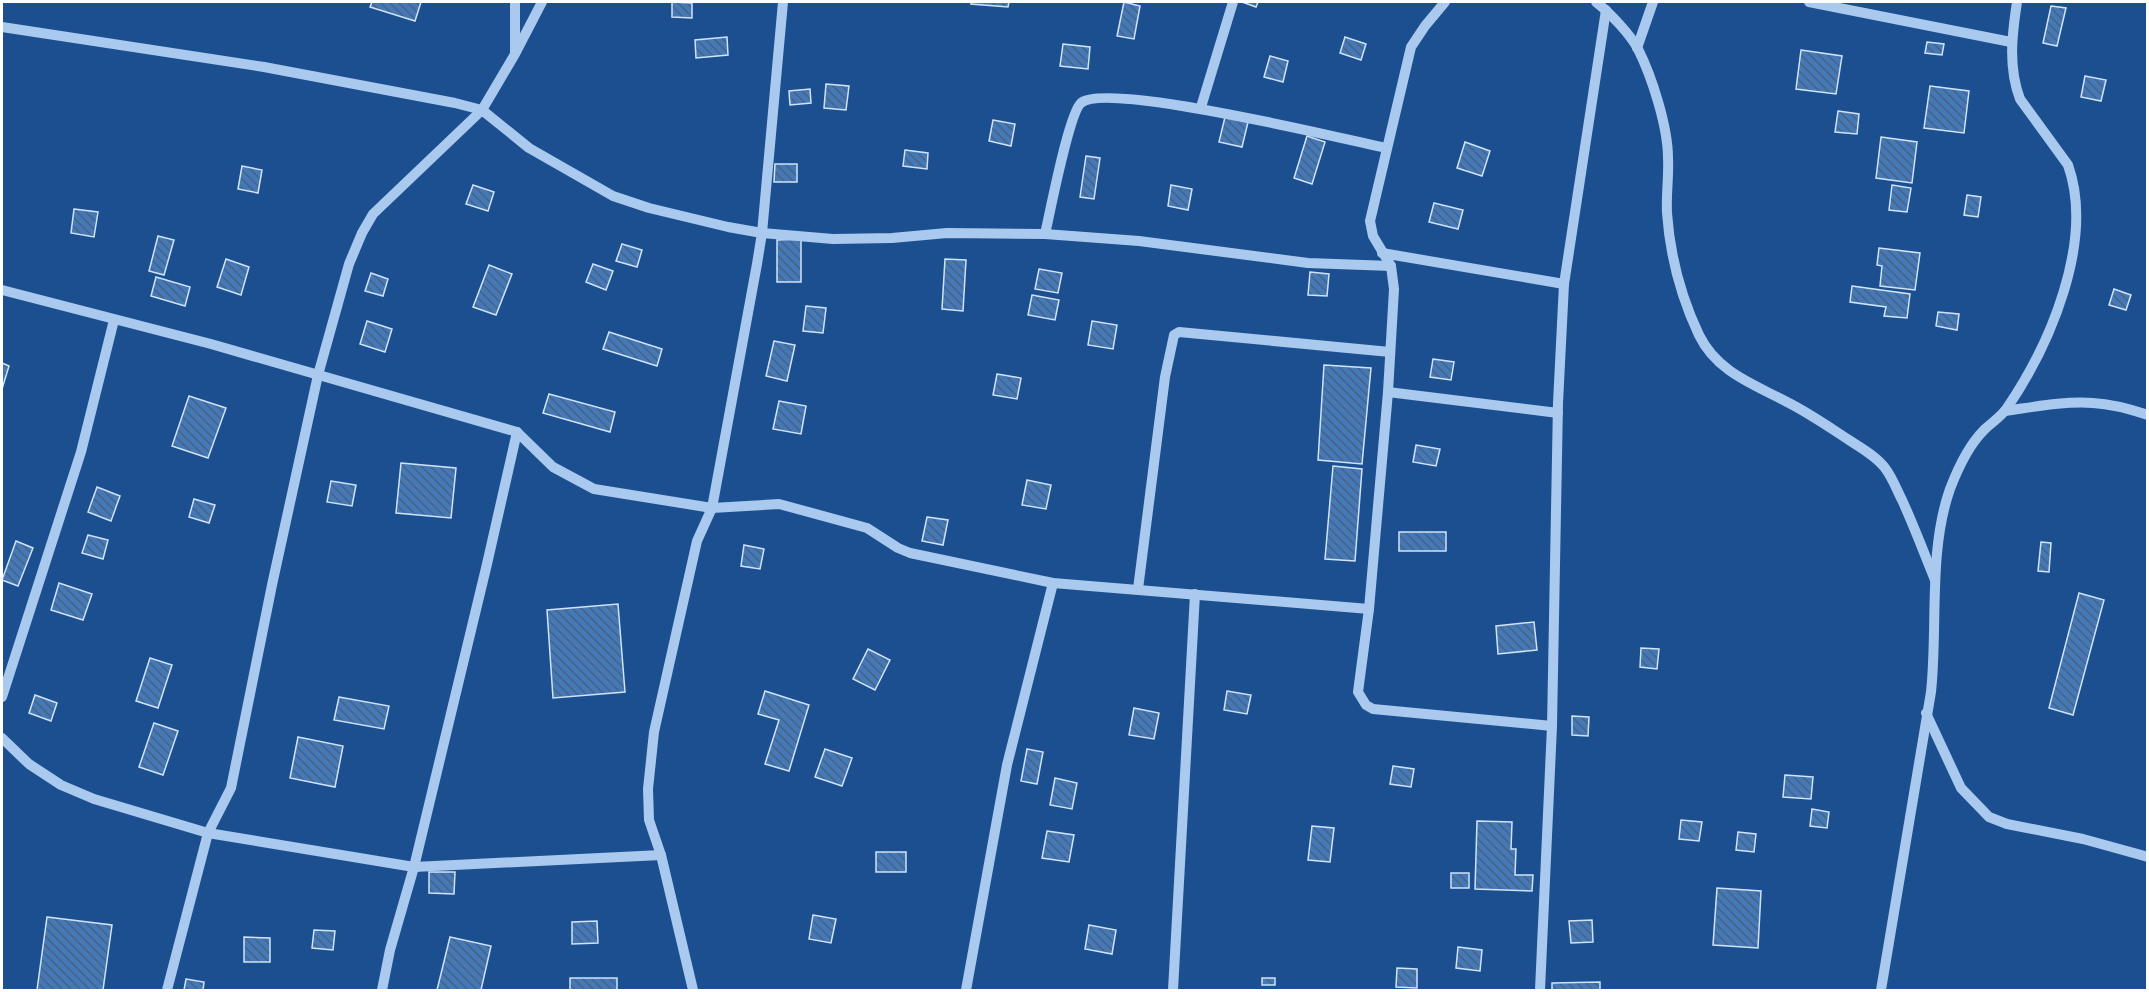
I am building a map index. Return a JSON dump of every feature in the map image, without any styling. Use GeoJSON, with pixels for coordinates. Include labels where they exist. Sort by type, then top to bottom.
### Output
{"type":"FeatureCollection","features":[{"type":"Feature","properties":{"kind":"street"},"geometry":{"type":"LineString","coordinates":[[515,2],[515,54]]}},
{"type":"Feature","properties":{"kind":"street"},"geometry":{"type":"LineString","coordinates":[[167,990],[208,833],[231,788],[318,375],[349,264],[373,214],[482,110],[542,2]]}},
{"type":"Feature","properties":{"kind":"street"},"geometry":{"type":"LineString","coordinates":[[693,990],[661,855],[649,820],[648,789],[654,732],[697,541],[712,508],[762,233],[783,2]]}},
{"type":"Feature","properties":{"kind":"street"},"geometry":{"type":"LineString","coordinates":[[1201,107],[1233,2]]}},
{"type":"Feature","properties":{"kind":"street"},"geometry":{"type":"LineString","coordinates":[[1445,2],[1411,47],[1370,221],[1372,236],[1391,266],[1394,289],[1388,392],[1369,609],[1358,692],[1366,705],[1378,710],[1552,726]]}},
{"type":"Feature","properties":{"kind":"street"},"geometry":{"type":"LineString","coordinates":[[1596,2],[1606,10],[1637,48],[1657,102],[1666,135],[1669,159],[1667,214],[1674,263],[1680,287],[1709,352],[1720,365],[1746,382],[1789,403],[1830,428],[1867,452],[1885,467],[1915,529],[1936,582]]}},
{"type":"Feature","properties":{"kind":"street"},"geometry":{"type":"LineString","coordinates":[[1637,48],[1653,2]]}},
{"type":"Feature","properties":{"kind":"street"},"geometry":{"type":"LineString","coordinates":[[1809,2],[2011,42]]}},
{"type":"Feature","properties":{"kind":"street"},"geometry":{"type":"LineString","coordinates":[[1881,990],[1931,692],[1935,657],[1936,582],[1942,518],[1957,471],[1969,449],[1983,431],[2005,411],[2030,373],[2049,334],[2059,310],[2073,249],[2076,204],[2075,190],[2068,165],[2020,99],[2016,87],[2011,42],[2017,2]]}},
{"type":"Feature","properties":{"kind":"street"},"geometry":{"type":"LineString","coordinates":[[1540,990],[1552,726],[1558,414],[1564,284],[1606,10]]}},
{"type":"Feature","properties":{"kind":"street"},"geometry":{"type":"LineString","coordinates":[[2,27],[264,67],[482,110],[529,148],[613,196],[649,208],[762,233],[833,239],[891,238],[947,233],[1045,234],[1139,241],[1308,263],[1391,266]]}},
{"type":"Feature","properties":{"kind":"street"},"geometry":{"type":"LineString","coordinates":[[1045,234],[1069,132],[1080,104],[1088,99],[1121,99],[1201,107],[1386,148]]}},
{"type":"Feature","properties":{"kind":"street"},"geometry":{"type":"LineString","coordinates":[[1382,253],[1564,284]]}},
{"type":"Feature","properties":{"kind":"street"},"geometry":{"type":"LineString","coordinates":[[2,290],[318,375],[517,432],[553,467],[594,489],[712,508],[779,504],[867,528],[910,553],[1053,582],[1369,609]]}},
{"type":"Feature","properties":{"kind":"street"},"geometry":{"type":"LineString","coordinates":[[2,698],[81,452],[114,320]]}},
{"type":"Feature","properties":{"kind":"street"},"geometry":{"type":"LineString","coordinates":[[1138,589],[1165,377],[1174,335],[1179,332],[1390,352]]}},
{"type":"Feature","properties":{"kind":"street"},"geometry":{"type":"LineString","coordinates":[[1388,392],[1558,414]]}},
{"type":"Feature","properties":{"kind":"street"},"geometry":{"type":"LineString","coordinates":[[2005,411],[2052,404],[2092,403],[2124,408],[2148,415]]}},
{"type":"Feature","properties":{"kind":"street"},"geometry":{"type":"LineString","coordinates":[[382,990],[390,950],[414,867],[517,432]]}},
{"type":"Feature","properties":{"kind":"street"},"geometry":{"type":"LineString","coordinates":[[966,990],[1007,765],[1053,582]]}},
{"type":"Feature","properties":{"kind":"street"},"geometry":{"type":"LineString","coordinates":[[1173,990],[1195,594]]}},
{"type":"Feature","properties":{"kind":"street"},"geometry":{"type":"LineString","coordinates":[[1926,713],[1961,788],[1989,816],[2007,824],[2083,839],[2148,856]]}},
{"type":"Feature","properties":{"kind":"street"},"geometry":{"type":"LineString","coordinates":[[2,738],[29,764],[61,785],[94,800],[208,833],[414,867],[661,855]]}},
{"type":"Feature","properties":{"kind":"building"},"geometry":{"type":"Polygon","coordinates":[[[372,2],[421,2],[415,21],[370,7],[372,2]]]}},
{"type":"Feature","properties":{"kind":"building"},"geometry":{"type":"Polygon","coordinates":[[[672,2],[692,3],[692,18],[672,17],[672,2]]]}},
{"type":"Feature","properties":{"kind":"building"},"geometry":{"type":"Polygon","coordinates":[[[972,2],[1009,2],[1008,7],[971,4],[972,2]]]}},
{"type":"Feature","properties":{"kind":"building"},"geometry":{"type":"Polygon","coordinates":[[[1124,2],[1140,6],[1134,39],[1117,36],[1124,2]]]}},
{"type":"Feature","properties":{"kind":"building"},"geometry":{"type":"Polygon","coordinates":[[[1242,2],[1258,2],[1256,7],[1242,2]]]}},
{"type":"Feature","properties":{"kind":"building"},"geometry":{"type":"Polygon","coordinates":[[[2051,6],[2066,8],[2057,46],[2043,43],[2051,6]]]}},
{"type":"Feature","properties":{"kind":"building"},"geometry":{"type":"Polygon","coordinates":[[[727,37],[728,55],[696,58],[695,40],[727,37]]]}},
{"type":"Feature","properties":{"kind":"building"},"geometry":{"type":"Polygon","coordinates":[[[1345,37],[1366,44],[1361,60],[1340,53],[1345,37]]]}},
{"type":"Feature","properties":{"kind":"building"},"geometry":{"type":"Polygon","coordinates":[[[1927,42],[1944,44],[1942,55],[1925,53],[1927,42]]]}},
{"type":"Feature","properties":{"kind":"building"},"geometry":{"type":"Polygon","coordinates":[[[1063,44],[1090,47],[1088,69],[1060,66],[1063,44]]]}},
{"type":"Feature","properties":{"kind":"building"},"geometry":{"type":"Polygon","coordinates":[[[1801,50],[1842,56],[1836,94],[1796,89],[1801,50]]]}},
{"type":"Feature","properties":{"kind":"building"},"geometry":{"type":"Polygon","coordinates":[[[1270,56],[1288,61],[1283,82],[1264,77],[1270,56]]]}},
{"type":"Feature","properties":{"kind":"building"},"geometry":{"type":"Polygon","coordinates":[[[2085,76],[2106,80],[2101,101],[2081,97],[2085,76]]]}},
{"type":"Feature","properties":{"kind":"building"},"geometry":{"type":"Polygon","coordinates":[[[826,84],[849,86],[846,110],[824,108],[826,84]]]}},
{"type":"Feature","properties":{"kind":"building"},"geometry":{"type":"Polygon","coordinates":[[[1930,86],[1969,91],[1964,133],[1924,128],[1930,86]]]}},
{"type":"Feature","properties":{"kind":"building"},"geometry":{"type":"Polygon","coordinates":[[[810,89],[811,103],[790,105],[789,91],[810,89]]]}},
{"type":"Feature","properties":{"kind":"building"},"geometry":{"type":"Polygon","coordinates":[[[1838,111],[1859,114],[1857,134],[1835,132],[1838,111]]]}},
{"type":"Feature","properties":{"kind":"building"},"geometry":{"type":"Polygon","coordinates":[[[1225,117],[1248,122],[1242,147],[1219,142],[1225,117]]]}},
{"type":"Feature","properties":{"kind":"building"},"geometry":{"type":"Polygon","coordinates":[[[993,120],[1015,124],[1011,146],[989,141],[993,120]]]}},
{"type":"Feature","properties":{"kind":"building"},"geometry":{"type":"Polygon","coordinates":[[[1307,136],[1325,142],[1312,184],[1294,178],[1307,136]]]}},
{"type":"Feature","properties":{"kind":"building"},"geometry":{"type":"Polygon","coordinates":[[[1881,137],[1917,142],[1912,183],[1876,178],[1881,137]]]}},
{"type":"Feature","properties":{"kind":"building"},"geometry":{"type":"Polygon","coordinates":[[[1465,142],[1490,151],[1482,176],[1457,168],[1465,142]]]}},
{"type":"Feature","properties":{"kind":"building"},"geometry":{"type":"Polygon","coordinates":[[[905,150],[928,153],[927,169],[903,166],[905,150]]]}},
{"type":"Feature","properties":{"kind":"building"},"geometry":{"type":"Polygon","coordinates":[[[1086,156],[1100,158],[1094,199],[1080,197],[1086,156]]]}},
{"type":"Feature","properties":{"kind":"building"},"geometry":{"type":"Polygon","coordinates":[[[775,164],[797,164],[797,182],[774,182],[775,164]]]}},
{"type":"Feature","properties":{"kind":"building"},"geometry":{"type":"Polygon","coordinates":[[[242,166],[262,170],[258,193],[238,189],[242,166]]]}},
{"type":"Feature","properties":{"kind":"building"},"geometry":{"type":"Polygon","coordinates":[[[473,185],[494,192],[488,211],[466,204],[473,185]]]}},
{"type":"Feature","properties":{"kind":"building"},"geometry":{"type":"Polygon","coordinates":[[[1171,185],[1192,189],[1188,210],[1168,206],[1171,185]]]}},
{"type":"Feature","properties":{"kind":"building"},"geometry":{"type":"Polygon","coordinates":[[[1892,185],[1911,188],[1907,212],[1889,210],[1892,185]]]}},
{"type":"Feature","properties":{"kind":"building"},"geometry":{"type":"Polygon","coordinates":[[[1967,195],[1981,197],[1978,217],[1964,215],[1967,195]]]}},
{"type":"Feature","properties":{"kind":"building"},"geometry":{"type":"Polygon","coordinates":[[[1434,203],[1463,210],[1458,229],[1429,222],[1434,203]]]}},
{"type":"Feature","properties":{"kind":"building"},"geometry":{"type":"Polygon","coordinates":[[[74,209],[98,212],[94,237],[71,233],[74,209]]]}},
{"type":"Feature","properties":{"kind":"building"},"geometry":{"type":"Polygon","coordinates":[[[158,236],[174,240],[164,275],[149,271],[158,236]]]}},
{"type":"Feature","properties":{"kind":"building"},"geometry":{"type":"Polygon","coordinates":[[[801,239],[801,282],[777,282],[777,240],[801,239]]]}},
{"type":"Feature","properties":{"kind":"building"},"geometry":{"type":"Polygon","coordinates":[[[622,244],[642,250],[637,267],[616,261],[622,244]]]}},
{"type":"Feature","properties":{"kind":"building"},"geometry":{"type":"Polygon","coordinates":[[[1879,248],[1920,253],[1915,290],[1880,286],[1882,266],[1877,265],[1879,248]]]}},
{"type":"Feature","properties":{"kind":"building"},"geometry":{"type":"Polygon","coordinates":[[[226,259],[249,267],[241,295],[217,287],[226,259]]]}},
{"type":"Feature","properties":{"kind":"building"},"geometry":{"type":"Polygon","coordinates":[[[945,259],[966,260],[963,311],[942,309],[945,259]]]}},
{"type":"Feature","properties":{"kind":"building"},"geometry":{"type":"Polygon","coordinates":[[[593,264],[613,271],[606,290],[586,282],[593,264]]]}},
{"type":"Feature","properties":{"kind":"building"},"geometry":{"type":"Polygon","coordinates":[[[489,265],[512,274],[496,315],[473,307],[489,265]]]}},
{"type":"Feature","properties":{"kind":"building"},"geometry":{"type":"Polygon","coordinates":[[[1039,269],[1062,273],[1058,293],[1035,289],[1039,269]]]}},
{"type":"Feature","properties":{"kind":"building"},"geometry":{"type":"Polygon","coordinates":[[[1310,272],[1329,274],[1327,296],[1308,295],[1310,272]]]}},
{"type":"Feature","properties":{"kind":"building"},"geometry":{"type":"Polygon","coordinates":[[[371,273],[388,279],[383,296],[365,291],[371,273]]]}},
{"type":"Feature","properties":{"kind":"building"},"geometry":{"type":"Polygon","coordinates":[[[156,277],[190,287],[185,306],[151,296],[156,277]]]}},
{"type":"Feature","properties":{"kind":"building"},"geometry":{"type":"Polygon","coordinates":[[[1852,286],[1910,294],[1907,318],[1884,316],[1886,307],[1850,302],[1852,286]]]}},
{"type":"Feature","properties":{"kind":"building"},"geometry":{"type":"Polygon","coordinates":[[[2114,289],[2131,295],[2126,310],[2109,305],[2114,289]]]}},
{"type":"Feature","properties":{"kind":"building"},"geometry":{"type":"Polygon","coordinates":[[[1032,295],[1059,300],[1055,320],[1028,315],[1032,295]]]}},
{"type":"Feature","properties":{"kind":"building"},"geometry":{"type":"Polygon","coordinates":[[[806,306],[826,308],[823,333],[803,331],[806,306]]]}},
{"type":"Feature","properties":{"kind":"building"},"geometry":{"type":"Polygon","coordinates":[[[1938,312],[1959,314],[1957,330],[1936,326],[1938,312]]]}},
{"type":"Feature","properties":{"kind":"building"},"geometry":{"type":"Polygon","coordinates":[[[367,321],[392,329],[385,352],[360,344],[367,321]]]}},
{"type":"Feature","properties":{"kind":"building"},"geometry":{"type":"Polygon","coordinates":[[[1092,321],[1117,325],[1113,349],[1088,345],[1092,321]]]}},
{"type":"Feature","properties":{"kind":"building"},"geometry":{"type":"Polygon","coordinates":[[[609,332],[662,349],[657,366],[603,349],[609,332]]]}},
{"type":"Feature","properties":{"kind":"building"},"geometry":{"type":"Polygon","coordinates":[[[774,341],[795,345],[787,381],[766,376],[774,341]]]}},
{"type":"Feature","properties":{"kind":"building"},"geometry":{"type":"Polygon","coordinates":[[[1433,359],[1454,362],[1451,380],[1430,377],[1433,359]]]}},
{"type":"Feature","properties":{"kind":"building"},"geometry":{"type":"Polygon","coordinates":[[[2,363],[9,366],[2,389],[2,363]]]}},
{"type":"Feature","properties":{"kind":"building"},"geometry":{"type":"Polygon","coordinates":[[[1324,365],[1371,368],[1362,464],[1318,460],[1324,365]]]}},
{"type":"Feature","properties":{"kind":"building"},"geometry":{"type":"Polygon","coordinates":[[[997,374],[1021,378],[1017,399],[993,395],[997,374]]]}},
{"type":"Feature","properties":{"kind":"building"},"geometry":{"type":"Polygon","coordinates":[[[549,394],[615,412],[610,432],[543,413],[549,394]]]}},
{"type":"Feature","properties":{"kind":"building"},"geometry":{"type":"Polygon","coordinates":[[[189,396],[226,408],[208,458],[172,446],[189,396]]]}},
{"type":"Feature","properties":{"kind":"building"},"geometry":{"type":"Polygon","coordinates":[[[779,401],[806,406],[801,434],[773,429],[779,401]]]}},
{"type":"Feature","properties":{"kind":"building"},"geometry":{"type":"Polygon","coordinates":[[[1416,445],[1440,449],[1436,466],[1413,462],[1416,445]]]}},
{"type":"Feature","properties":{"kind":"building"},"geometry":{"type":"Polygon","coordinates":[[[401,463],[456,468],[451,518],[396,513],[401,463]]]}},
{"type":"Feature","properties":{"kind":"building"},"geometry":{"type":"Polygon","coordinates":[[[1333,466],[1362,469],[1355,561],[1325,559],[1333,466]]]}},
{"type":"Feature","properties":{"kind":"building"},"geometry":{"type":"Polygon","coordinates":[[[1027,480],[1051,485],[1046,509],[1022,505],[1027,480]]]}},
{"type":"Feature","properties":{"kind":"building"},"geometry":{"type":"Polygon","coordinates":[[[331,481],[356,485],[352,506],[327,502],[331,481]]]}},
{"type":"Feature","properties":{"kind":"building"},"geometry":{"type":"Polygon","coordinates":[[[97,487],[120,496],[111,521],[88,512],[97,487]]]}},
{"type":"Feature","properties":{"kind":"building"},"geometry":{"type":"Polygon","coordinates":[[[194,499],[215,505],[209,523],[189,517],[194,499]]]}},
{"type":"Feature","properties":{"kind":"building"},"geometry":{"type":"Polygon","coordinates":[[[927,517],[948,520],[943,545],[922,541],[927,517]]]}},
{"type":"Feature","properties":{"kind":"building"},"geometry":{"type":"Polygon","coordinates":[[[1399,532],[1446,532],[1446,551],[1399,551],[1399,532]]]}},
{"type":"Feature","properties":{"kind":"building"},"geometry":{"type":"Polygon","coordinates":[[[88,535],[108,540],[103,559],[82,553],[88,535]]]}},
{"type":"Feature","properties":{"kind":"building"},"geometry":{"type":"Polygon","coordinates":[[[16,541],[33,548],[18,586],[2,580],[16,541]]]}},
{"type":"Feature","properties":{"kind":"building"},"geometry":{"type":"Polygon","coordinates":[[[2041,542],[2051,543],[2049,572],[2038,571],[2041,542]]]}},
{"type":"Feature","properties":{"kind":"building"},"geometry":{"type":"Polygon","coordinates":[[[744,545],[764,549],[760,569],[741,566],[744,545]]]}},
{"type":"Feature","properties":{"kind":"building"},"geometry":{"type":"Polygon","coordinates":[[[59,583],[92,594],[83,620],[51,610],[59,583]]]}},
{"type":"Feature","properties":{"kind":"building"},"geometry":{"type":"Polygon","coordinates":[[[2079,593],[2104,600],[2073,715],[2049,708],[2079,593]]]}},
{"type":"Feature","properties":{"kind":"building"},"geometry":{"type":"Polygon","coordinates":[[[618,604],[625,692],[553,698],[547,610],[618,604]]]}},
{"type":"Feature","properties":{"kind":"building"},"geometry":{"type":"Polygon","coordinates":[[[1534,622],[1537,650],[1498,654],[1496,626],[1534,622]]]}},
{"type":"Feature","properties":{"kind":"building"},"geometry":{"type":"Polygon","coordinates":[[[1641,648],[1659,649],[1657,669],[1640,667],[1641,648]]]}},
{"type":"Feature","properties":{"kind":"building"},"geometry":{"type":"Polygon","coordinates":[[[868,649],[890,660],[875,690],[853,679],[868,649]]]}},
{"type":"Feature","properties":{"kind":"building"},"geometry":{"type":"Polygon","coordinates":[[[150,658],[172,665],[158,708],[136,701],[150,658]]]}},
{"type":"Feature","properties":{"kind":"building"},"geometry":{"type":"Polygon","coordinates":[[[765,691],[809,705],[789,771],[765,764],[779,720],[758,714],[765,691]]]}},
{"type":"Feature","properties":{"kind":"building"},"geometry":{"type":"Polygon","coordinates":[[[1227,691],[1251,695],[1247,714],[1224,710],[1227,691]]]}},
{"type":"Feature","properties":{"kind":"building"},"geometry":{"type":"Polygon","coordinates":[[[35,695],[57,703],[51,721],[29,713],[35,695]]]}},
{"type":"Feature","properties":{"kind":"building"},"geometry":{"type":"Polygon","coordinates":[[[339,697],[389,706],[384,729],[334,720],[339,697]]]}},
{"type":"Feature","properties":{"kind":"building"},"geometry":{"type":"Polygon","coordinates":[[[1134,708],[1159,713],[1154,739],[1129,735],[1134,708]]]}},
{"type":"Feature","properties":{"kind":"building"},"geometry":{"type":"Polygon","coordinates":[[[1572,716],[1589,717],[1588,736],[1572,735],[1572,716]]]}},
{"type":"Feature","properties":{"kind":"building"},"geometry":{"type":"Polygon","coordinates":[[[154,723],[178,731],[163,775],[139,767],[154,723]]]}},
{"type":"Feature","properties":{"kind":"building"},"geometry":{"type":"Polygon","coordinates":[[[298,737],[343,746],[335,787],[290,778],[298,737]]]}},
{"type":"Feature","properties":{"kind":"building"},"geometry":{"type":"Polygon","coordinates":[[[825,749],[852,758],[842,786],[815,777],[825,749]]]}},
{"type":"Feature","properties":{"kind":"building"},"geometry":{"type":"Polygon","coordinates":[[[1027,749],[1043,752],[1037,784],[1021,781],[1027,749]]]}},
{"type":"Feature","properties":{"kind":"building"},"geometry":{"type":"Polygon","coordinates":[[[1393,766],[1414,769],[1411,787],[1390,784],[1393,766]]]}},
{"type":"Feature","properties":{"kind":"building"},"geometry":{"type":"Polygon","coordinates":[[[1785,775],[1813,777],[1811,799],[1783,797],[1785,775]]]}},
{"type":"Feature","properties":{"kind":"building"},"geometry":{"type":"Polygon","coordinates":[[[1055,778],[1077,783],[1072,809],[1050,805],[1055,778]]]}},
{"type":"Feature","properties":{"kind":"building"},"geometry":{"type":"Polygon","coordinates":[[[1812,809],[1829,812],[1827,828],[1810,826],[1812,809]]]}},
{"type":"Feature","properties":{"kind":"building"},"geometry":{"type":"Polygon","coordinates":[[[1681,820],[1702,822],[1699,841],[1679,839],[1681,820]]]}},
{"type":"Feature","properties":{"kind":"building"},"geometry":{"type":"Polygon","coordinates":[[[1477,821],[1512,822],[1511,849],[1516,849],[1515,875],[1533,875],[1532,891],[1475,889],[1477,821]]]}},
{"type":"Feature","properties":{"kind":"building"},"geometry":{"type":"Polygon","coordinates":[[[1312,826],[1334,828],[1330,862],[1308,860],[1312,826]]]}},
{"type":"Feature","properties":{"kind":"building"},"geometry":{"type":"Polygon","coordinates":[[[1047,831],[1074,835],[1069,862],[1042,858],[1047,831]]]}},
{"type":"Feature","properties":{"kind":"building"},"geometry":{"type":"Polygon","coordinates":[[[1738,832],[1756,834],[1754,852],[1736,850],[1738,832]]]}},
{"type":"Feature","properties":{"kind":"building"},"geometry":{"type":"Polygon","coordinates":[[[876,852],[906,852],[906,872],[876,872],[876,852]]]}},
{"type":"Feature","properties":{"kind":"building"},"geometry":{"type":"Polygon","coordinates":[[[429,872],[455,872],[454,894],[429,893],[429,872]]]}},
{"type":"Feature","properties":{"kind":"building"},"geometry":{"type":"Polygon","coordinates":[[[1451,873],[1469,873],[1469,888],[1451,888],[1451,873]]]}},
{"type":"Feature","properties":{"kind":"building"},"geometry":{"type":"Polygon","coordinates":[[[1717,888],[1761,891],[1758,948],[1713,945],[1717,888]]]}},
{"type":"Feature","properties":{"kind":"building"},"geometry":{"type":"Polygon","coordinates":[[[813,915],[836,919],[831,943],[809,939],[813,915]]]}},
{"type":"Feature","properties":{"kind":"building"},"geometry":{"type":"Polygon","coordinates":[[[47,917],[112,925],[103,990],[37,990],[47,917]]]}},
{"type":"Feature","properties":{"kind":"building"},"geometry":{"type":"Polygon","coordinates":[[[1592,920],[1593,942],[1571,943],[1569,921],[1592,920]]]}},
{"type":"Feature","properties":{"kind":"building"},"geometry":{"type":"Polygon","coordinates":[[[597,921],[598,943],[572,944],[572,922],[597,921]]]}},
{"type":"Feature","properties":{"kind":"building"},"geometry":{"type":"Polygon","coordinates":[[[1089,925],[1116,930],[1112,954],[1085,949],[1089,925]]]}},
{"type":"Feature","properties":{"kind":"building"},"geometry":{"type":"Polygon","coordinates":[[[314,930],[335,931],[333,950],[312,948],[314,930]]]}},
{"type":"Feature","properties":{"kind":"building"},"geometry":{"type":"Polygon","coordinates":[[[244,937],[270,938],[270,962],[244,962],[244,937]]]}},
{"type":"Feature","properties":{"kind":"building"},"geometry":{"type":"Polygon","coordinates":[[[450,937],[491,946],[481,990],[437,990],[450,937]]]}},
{"type":"Feature","properties":{"kind":"building"},"geometry":{"type":"Polygon","coordinates":[[[1458,947],[1482,950],[1480,971],[1456,968],[1458,947]]]}},
{"type":"Feature","properties":{"kind":"building"},"geometry":{"type":"Polygon","coordinates":[[[1397,968],[1417,969],[1417,988],[1396,987],[1397,968]]]}},
{"type":"Feature","properties":{"kind":"building"},"geometry":{"type":"Polygon","coordinates":[[[570,978],[617,978],[617,990],[570,990],[570,978]]]}},
{"type":"Feature","properties":{"kind":"building"},"geometry":{"type":"Polygon","coordinates":[[[1262,978],[1275,978],[1275,985],[1262,985],[1262,978]]]}},
{"type":"Feature","properties":{"kind":"building"},"geometry":{"type":"Polygon","coordinates":[[[186,979],[204,982],[203,990],[184,990],[186,979]]]}},
{"type":"Feature","properties":{"kind":"building"},"geometry":{"type":"Polygon","coordinates":[[[1600,982],[1600,990],[1552,990],[1552,983],[1600,982]]]}}]}
